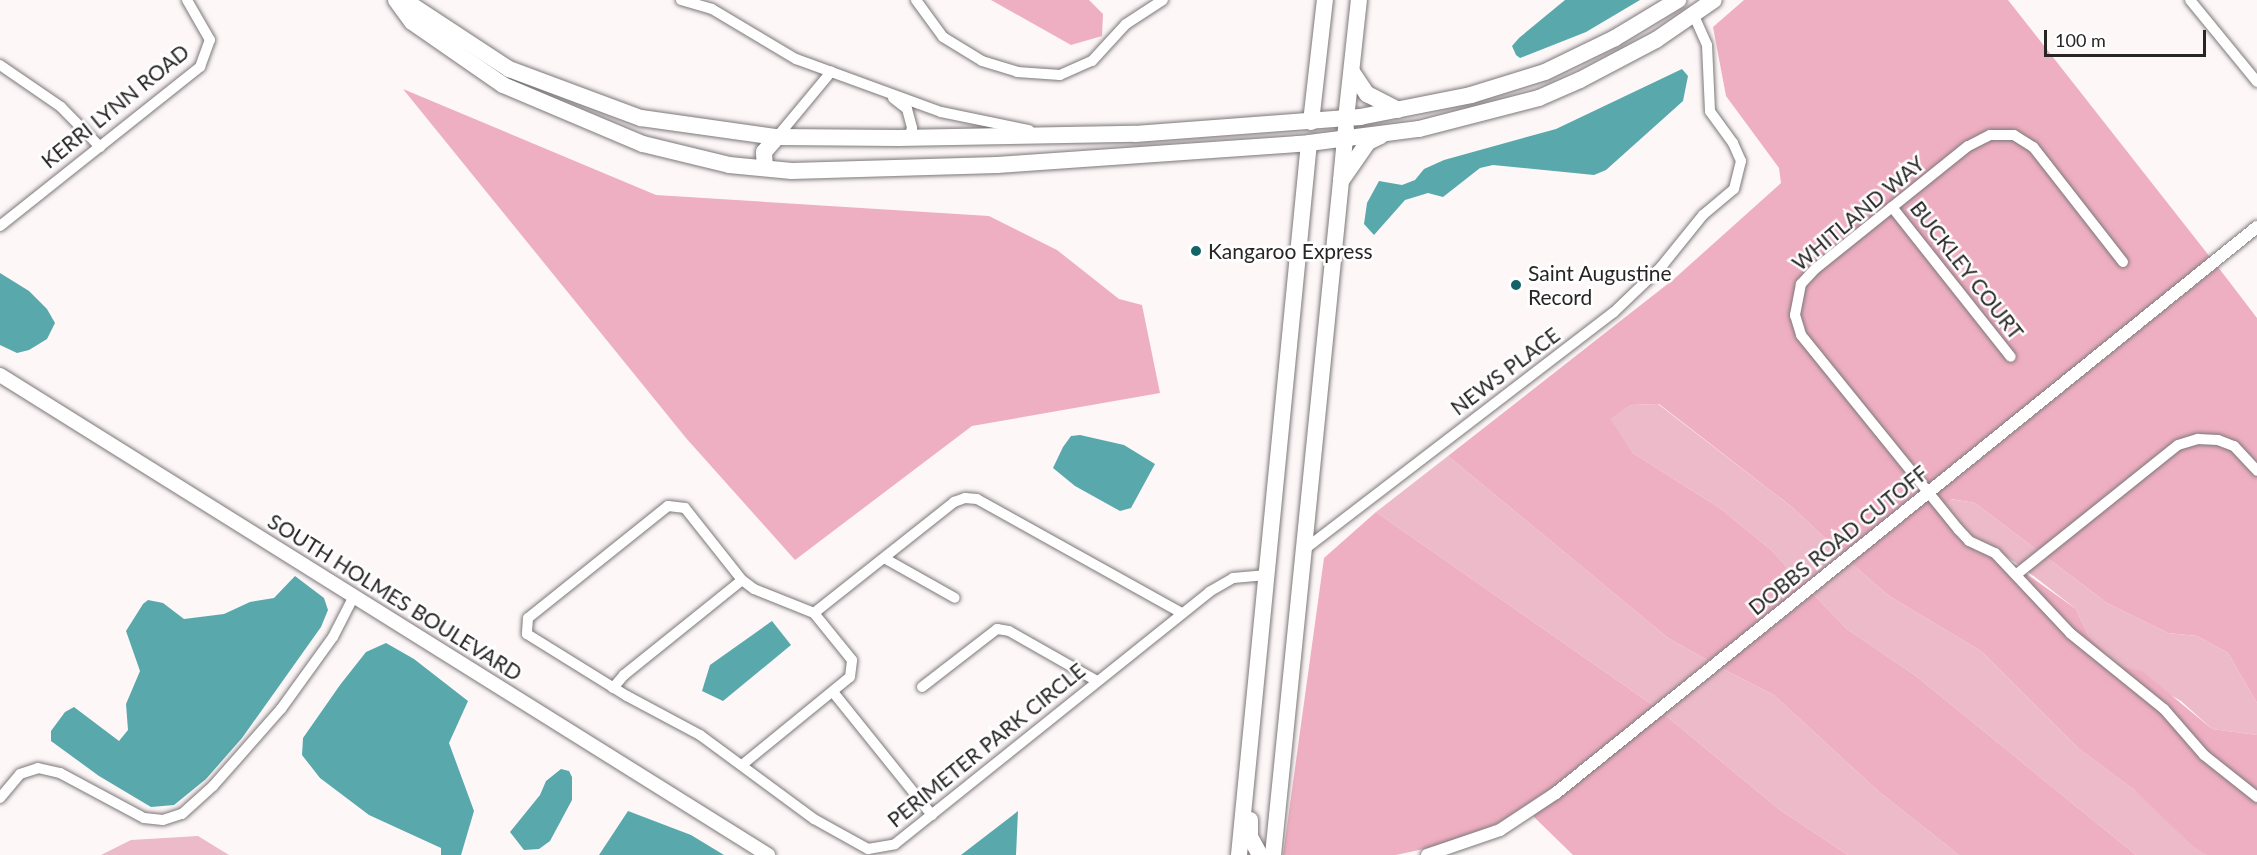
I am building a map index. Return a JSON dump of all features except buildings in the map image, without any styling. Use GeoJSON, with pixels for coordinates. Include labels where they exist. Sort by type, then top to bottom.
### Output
{"type":"FeatureCollection","features":[{"type":"Feature","properties":{"kind":"main road"},"geometry":{"type":"LineString","coordinates":[[396,0],[412,22],[503,85],[643,144],[729,165],[792,171],[997,165],[1310,143],[1383,134],[1455,121],[1539,98],[1619,60],[1694,8],[1714,0]]}},
{"type":"Feature","properties":{"kind":"main road"},"geometry":{"type":"LineString","coordinates":[[404,0],[509,69],[590,102],[641,118],[777,137],[909,138],[1061,135],[1311,122],[1346,119],[1398,110],[1472,95],[1545,72],[1615,38],[1678,0]]}},
{"type":"Feature","properties":{"kind":"main road"},"geometry":{"type":"LineString","coordinates":[[1239,855],[1325,0]]}},
{"type":"Feature","properties":{"kind":"main road"},"geometry":{"type":"LineString","coordinates":[[1273,855],[1359,0]]}},
{"type":"Feature","properties":{"kind":"main road"},"geometry":{"type":"LineString","coordinates":[[1352,72],[1367,94],[1398,110]]}},
{"type":"Feature","properties":{"kind":"main road"},"geometry":{"type":"LineString","coordinates":[[1341,181],[1368,142],[1383,134]]}},
{"type":"Feature","properties":{"kind":"main road"},"geometry":{"type":"LineString","coordinates":[[765,168],[764,152],[777,137]]}},
{"type":"Feature","properties":{"kind":"main road","name":"SOUTH HOLMES BOULEVARD"},"geometry":{"type":"LineString","coordinates":[[0,375],[768,855]]}},
{"type":"Feature","properties":{"kind":"main road"},"geometry":{"type":"LineString","coordinates":[[1245,791],[1252,806],[1250,837],[1260,855]]}},
{"type":"Feature","properties":{"kind":"street","name":"KERRI LYNN ROAD"},"geometry":{"type":"LineString","coordinates":[[0,226],[200,67],[206,56],[210,40],[207,31],[187,0]]}},
{"type":"Feature","properties":{"kind":"street"},"geometry":{"type":"LineString","coordinates":[[681,0],[712,9],[796,59],[941,112],[1061,135]]}},
{"type":"Feature","properties":{"kind":"street"},"geometry":{"type":"LineString","coordinates":[[916,0],[943,37],[982,61],[1017,72],[1060,75],[1092,61],[1126,24],[1163,0]]}},
{"type":"Feature","properties":{"kind":"street"},"geometry":{"type":"LineString","coordinates":[[2190,0],[2257,82]]}},
{"type":"Feature","properties":{"kind":"street","name":"NEWS PLACE"},"geometry":{"type":"LineString","coordinates":[[1305,549],[1613,313],[1661,267],[1703,215],[1734,189],[1741,161],[1733,142],[1710,111],[1707,45],[1694,8]]}},
{"type":"Feature","properties":{"kind":"street"},"geometry":{"type":"LineString","coordinates":[[0,65],[61,107],[100,147]]}},
{"type":"Feature","properties":{"kind":"street"},"geometry":{"type":"LineString","coordinates":[[777,137],[831,72]]}},
{"type":"Feature","properties":{"kind":"street"},"geometry":{"type":"LineString","coordinates":[[886,92],[907,109],[912,128],[909,138]]}},
{"type":"Feature","properties":{"kind":"street","name":"WHITLAND WAY"},"geometry":{"type":"LineString","coordinates":[[2123,262],[2033,147],[2014,135],[1990,135],[1968,146],[1801,284],[1795,315],[1801,335],[1969,541],[1995,553],[2070,633],[2164,709],[2204,755],[2257,797]]}},
{"type":"Feature","properties":{"kind":"street","name":"BUCKLEY COURT"},"geometry":{"type":"LineString","coordinates":[[1892,207],[2011,357]]}},
{"type":"Feature","properties":{"kind":"street","name":"DOBBS ROAD CUTOFF"},"geometry":{"type":"LineString","coordinates":[[1427,855],[1500,830],[1556,793],[2257,227]]}},
{"type":"Feature","properties":{"kind":"street"},"geometry":{"type":"LineString","coordinates":[[2017,574],[2178,445],[2198,439],[2218,440],[2235,446],[2257,471]]}},
{"type":"Feature","properties":{"kind":"street"},"geometry":{"type":"LineString","coordinates":[[742,765],[850,677],[852,660],[814,613],[954,502],[977,500],[1182,613]]}},
{"type":"Feature","properties":{"kind":"street","name":"PERIMETER PARK CIRCLE"},"geometry":{"type":"LineString","coordinates":[[814,613],[767,596],[742,580],[685,508],[668,506],[528,618],[528,634],[613,688],[700,735],[814,819],[868,849],[895,844],[1182,613],[1233,578],[1268,575]]}},
{"type":"Feature","properties":{"kind":"street"},"geometry":{"type":"LineString","coordinates":[[884,558],[955,598]]}},
{"type":"Feature","properties":{"kind":"street"},"geometry":{"type":"LineString","coordinates":[[613,688],[624,675],[742,580]]}},
{"type":"Feature","properties":{"kind":"street"},"geometry":{"type":"LineString","coordinates":[[0,798],[20,774],[38,768],[60,773],[144,818],[163,820],[182,814],[213,786],[281,709],[333,637],[354,596]]}},
{"type":"Feature","properties":{"kind":"street"},"geometry":{"type":"LineString","coordinates":[[922,687],[997,629],[1009,631],[1097,681]]}},
{"type":"Feature","properties":{"kind":"street"},"geometry":{"type":"LineString","coordinates":[[833,692],[932,815]]}},
{"type":"Feature","properties":{"kind":"shaded area"},"geometry":{"type":"Polygon","coordinates":[[[991,0],[1089,0],[1103,14],[1102,36],[1071,45],[991,0]]]}},
{"type":"Feature","properties":{"kind":"shaded area"},"geometry":{"type":"Polygon","coordinates":[[[1744,0],[2008,0],[2210,257],[1842,554],[1793,508],[1659,404],[1631,405],[1610,419],[1633,453],[1721,509],[1770,549],[1804,585],[1709,661],[1668,638],[1448,456],[1674,279],[1781,183],[1779,168],[1726,96],[1713,27],[1744,0]]]}},
{"type":"Feature","properties":{"kind":"shaded area"},"geometry":{"type":"Polygon","coordinates":[[[403,89],[656,195],[989,216],[1057,250],[1119,299],[1142,305],[1160,393],[972,426],[795,560],[686,438],[403,89]]]}},
{"type":"Feature","properties":{"kind":"shaded area"},"geometry":{"type":"Polygon","coordinates":[[[2218,267],[2257,318],[2257,703],[2228,653],[2197,636],[2168,633],[2107,603],[1975,503],[1951,499],[1938,511],[2076,609],[2088,635],[2118,666],[2142,671],[2212,729],[2257,735],[2257,855],[2207,855],[2193,846],[2133,789],[2078,748],[1981,651],[1889,596],[1851,563],[2218,267]]]}},
{"type":"Feature","properties":{"kind":"shaded area"},"geometry":{"type":"Polygon","coordinates":[[[1658,404],[1793,508],[1842,554],[1804,585],[1770,549],[1721,509],[1633,453],[1609,419],[1631,405],[1658,404]]]}},
{"type":"Feature","properties":{"kind":"shaded area"},"geometry":{"type":"Polygon","coordinates":[[[1448,456],[1668,638],[1709,661],[1654,706],[1376,512],[1448,456]]]}},
{"type":"Feature","properties":{"kind":"shaded area"},"geometry":{"type":"Polygon","coordinates":[[[1950,499],[1975,503],[2107,603],[2168,633],[2197,636],[2228,653],[2257,703],[2257,735],[2212,729],[2181,701],[2118,666],[2088,635],[2076,609],[2018,564],[1944,518],[1938,511],[1950,499]]]}},
{"type":"Feature","properties":{"kind":"shaded area"},"geometry":{"type":"Polygon","coordinates":[[[1376,512],[1654,706],[1552,788],[1497,824],[1442,845],[1396,855],[1283,855],[1324,558],[1376,512]]]}},
{"type":"Feature","properties":{"kind":"shaded area"},"geometry":{"type":"Polygon","coordinates":[[[1851,563],[1889,596],[1981,651],[2078,748],[2133,789],[2207,855],[2136,855],[1916,676],[1847,629],[1813,594],[1851,563]]]}},
{"type":"Feature","properties":{"kind":"shaded area"},"geometry":{"type":"Polygon","coordinates":[[[1813,594],[1847,629],[1916,676],[2136,855],[1959,855],[1878,791],[1774,695],[1721,668],[1813,594]]]}},
{"type":"Feature","properties":{"kind":"shaded area"},"geometry":{"type":"Polygon","coordinates":[[[1721,668],[1774,695],[1878,791],[1959,855],[1848,855],[1780,810],[1664,714],[1721,668]]]}},
{"type":"Feature","properties":{"kind":"shaded area"},"geometry":{"type":"Polygon","coordinates":[[[1664,714],[1780,810],[1848,855],[1573,855],[1533,816],[1664,714]]]}},
{"type":"Feature","properties":{"kind":"shaded area"},"geometry":{"type":"Polygon","coordinates":[[[198,836],[229,855],[101,855],[131,840],[198,836]]]}},
{"type":"Feature","properties":{"kind":"water"},"geometry":{"type":"Polygon","coordinates":[[[1565,0],[1640,0],[1586,32],[1520,58],[1516,55],[1512,46],[1519,38],[1565,0]]]}},
{"type":"Feature","properties":{"kind":"water"},"geometry":{"type":"Polygon","coordinates":[[[1682,69],[1688,76],[1683,101],[1606,170],[1594,175],[1493,165],[1480,168],[1443,197],[1428,193],[1405,200],[1374,235],[1364,224],[1367,203],[1379,181],[1402,185],[1415,180],[1424,169],[1444,160],[1556,129],[1682,69]]]}},
{"type":"Feature","properties":{"kind":"water"},"geometry":{"type":"Polygon","coordinates":[[[0,273],[29,291],[47,309],[55,323],[47,339],[29,350],[17,353],[0,345],[0,273]]]}},
{"type":"Feature","properties":{"kind":"water"},"geometry":{"type":"Polygon","coordinates":[[[1080,435],[1124,445],[1155,464],[1131,508],[1120,511],[1075,486],[1053,468],[1071,436],[1080,435]]]}},
{"type":"Feature","properties":{"kind":"water"},"geometry":{"type":"Polygon","coordinates":[[[295,576],[324,598],[328,610],[321,627],[242,738],[206,779],[174,805],[151,807],[99,776],[51,741],[51,731],[65,712],[74,707],[119,741],[128,730],[126,704],[140,671],[126,631],[148,600],[163,603],[184,619],[224,614],[250,602],[274,598],[295,576]]]}},
{"type":"Feature","properties":{"kind":"water"},"geometry":{"type":"Polygon","coordinates":[[[772,621],[791,645],[723,701],[702,691],[710,665],[772,621]]]}},
{"type":"Feature","properties":{"kind":"water"},"geometry":{"type":"Polygon","coordinates":[[[386,643],[414,659],[468,701],[449,743],[474,811],[461,855],[441,855],[441,848],[369,815],[320,778],[302,755],[303,738],[340,685],[366,652],[386,643]]]}},
{"type":"Feature","properties":{"kind":"water"},"geometry":{"type":"Polygon","coordinates":[[[561,769],[569,771],[572,777],[572,800],[550,841],[539,849],[524,850],[510,832],[540,795],[546,781],[561,769]]]}},
{"type":"Feature","properties":{"kind":"water"},"geometry":{"type":"Polygon","coordinates":[[[628,811],[691,835],[724,855],[599,855],[628,811]]]}},
{"type":"Feature","properties":{"kind":"water"},"geometry":{"type":"Polygon","coordinates":[[[1018,811],[1016,855],[961,855],[1013,815],[1018,811]]]}},
{"type":"Feature","properties":{"kind":"place","name":"Kangaroo Express"},"geometry":{"type":"Point","coordinates":[1196,251]}},
{"type":"Feature","properties":{"kind":"place","name":"Saint Augustine Record"},"geometry":{"type":"Point","coordinates":[1516,285]}}]}
